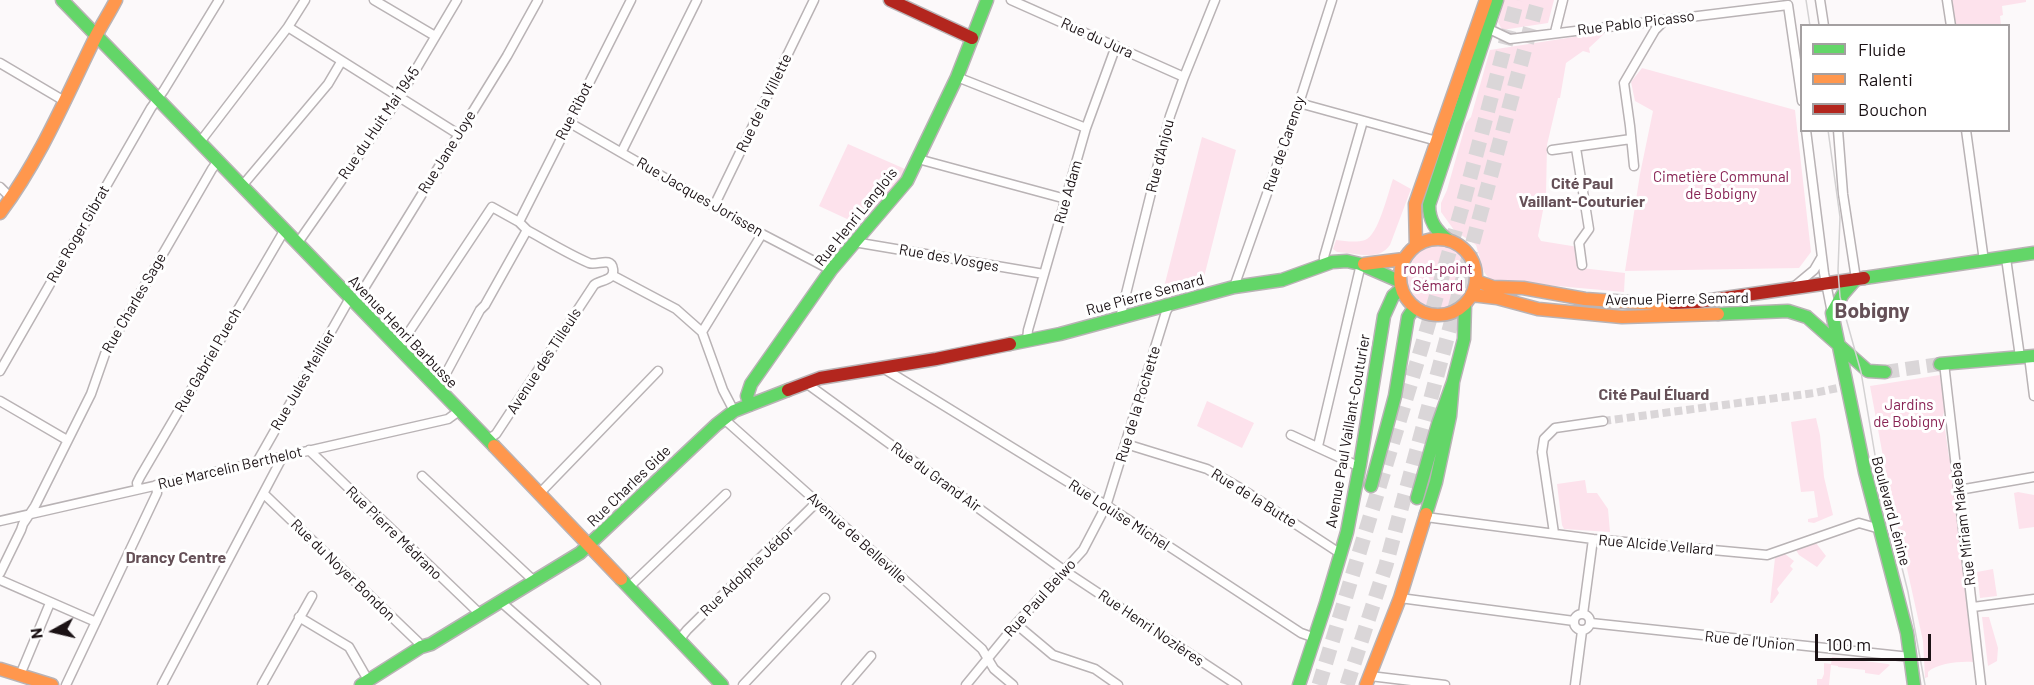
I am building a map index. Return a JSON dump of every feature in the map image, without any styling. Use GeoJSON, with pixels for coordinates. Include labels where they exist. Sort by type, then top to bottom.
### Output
{"type":"FeatureCollection","features":[{"type":"Feature","properties":{"kind":"main road","name":"Avenue Henri Barbusse"},"geometry":{"type":"LineString","coordinates":[[62,0],[399,347],[721,685]]}},
{"type":"Feature","properties":{"kind":"main road"},"geometry":{"type":"LineString","coordinates":[[0,213],[42,150],[96,35],[116,0]]}},
{"type":"Feature","properties":{"kind":"main road"},"geometry":{"type":"LineString","coordinates":[[890,0],[972,38]]}},
{"type":"Feature","properties":{"kind":"main road","name":"Rue Henri Langlois"},"geometry":{"type":"LineString","coordinates":[[749,401],[752,384],[831,270],[907,181],[957,77],[987,0]]}},
{"type":"Feature","properties":{"kind":"main road"},"geometry":{"type":"LineString","coordinates":[[1416,246],[1415,204],[1464,57],[1487,0]]}},
{"type":"Feature","properties":{"kind":"main road"},"geometry":{"type":"LineString","coordinates":[[1417,498],[1438,424],[1453,382],[1464,339],[1469,300],[1476,281],[1472,260],[1457,244],[1439,233],[1431,223],[1429,205],[1497,0]]}},
{"type":"Feature","properties":{"kind":"main road"},"geometry":{"type":"LineString","coordinates":[[1448,240],[1430,240],[1416,246],[1404,259],[1400,269],[1400,285],[1406,299],[1414,308],[1434,316],[1456,311],[1469,300]]}},
{"type":"Feature","properties":{"kind":"main road","name":"Avenue Pierre Semard"},"geometry":{"type":"LineString","coordinates":[[1476,281],[1493,287],[1523,288],[1585,299],[1657,304],[1697,302],[2034,254]]}},
{"type":"Feature","properties":{"kind":"main road","name":"Rue Pierre Semard"},"geometry":{"type":"LineString","coordinates":[[1361,264],[1404,259]]}},
{"type":"Feature","properties":{"kind":"main road","name":"Rue Pierre Semard"},"geometry":{"type":"LineString","coordinates":[[936,359],[1120,318],[1234,286],[1268,283],[1289,278],[1324,264],[1348,261],[1361,264],[1400,285]]}},
{"type":"Feature","properties":{"kind":"main road"},"geometry":{"type":"LineString","coordinates":[[1832,313],[1845,291],[1856,279]]}},
{"type":"Feature","properties":{"kind":"main road","name":"Avenue Paul Vaillant-Couturier"},"geometry":{"type":"LineString","coordinates":[[1299,685],[1341,554],[1360,467],[1382,323],[1392,296],[1400,285]]}},
{"type":"Feature","properties":{"kind":"main road","name":"Avenue Pierre Semard"},"geometry":{"type":"LineString","coordinates":[[1469,300],[1497,298],[1550,311],[1622,317],[1785,311],[1812,321],[1868,371]]}},
{"type":"Feature","properties":{"kind":"main road"},"geometry":{"type":"LineString","coordinates":[[1371,486],[1395,396],[1408,317],[1414,308]]}},
{"type":"Feature","properties":{"kind":"main road","name":"Boulevard Lénine"},"geometry":{"type":"LineString","coordinates":[[1832,313],[1865,472],[1908,633],[1914,685]]}},
{"type":"Feature","properties":{"kind":"main road"},"geometry":{"type":"LineString","coordinates":[[1942,364],[2028,356]]}},
{"type":"Feature","properties":{"kind":"main road","name":"Rue Charles Gide"},"geometry":{"type":"LineString","coordinates":[[365,683],[421,647],[431,644],[580,553],[729,415],[749,401],[838,374],[936,359]]}},
{"type":"Feature","properties":{"kind":"main road"},"geometry":{"type":"LineString","coordinates":[[1846,384],[1853,373],[1885,372]]}},
{"type":"Feature","properties":{"kind":"main road"},"geometry":{"type":"LineString","coordinates":[[1368,680],[1400,598],[1436,482],[1450,416],[1453,382]]}},
{"type":"Feature","properties":{"kind":"main road"},"geometry":{"type":"LineString","coordinates":[[0,669],[52,685]]}},
{"type":"Feature","properties":{"kind":"street","name":"Rue Roger Gibrat"},"geometry":{"type":"LineString","coordinates":[[0,371],[151,108],[219,0]]}},
{"type":"Feature","properties":{"kind":"street"},"geometry":{"type":"LineString","coordinates":[[200,142],[288,27],[305,0]]}},
{"type":"Feature","properties":{"kind":"street"},"geometry":{"type":"LineString","coordinates":[[374,0],[435,36]]}},
{"type":"Feature","properties":{"kind":"street","name":"Rue du Huit Mai 1945"},"geometry":{"type":"LineString","coordinates":[[297,244],[399,98],[457,0]]}},
{"type":"Feature","properties":{"kind":"street","name":"Rue Jane Joye"},"geometry":{"type":"LineString","coordinates":[[352,300],[507,56],[538,0]]}},
{"type":"Feature","properties":{"kind":"street","name":"Rue Ribot"},"geometry":{"type":"LineString","coordinates":[[519,222],[631,0]]}},
{"type":"Feature","properties":{"kind":"street"},"geometry":{"type":"LineString","coordinates":[[622,151],[697,0]]}},
{"type":"Feature","properties":{"kind":"street","name":"Rue de la Villette"},"geometry":{"type":"LineString","coordinates":[[714,206],[814,0]]}},
{"type":"Feature","properties":{"kind":"street","name":"Rue du Jura"},"geometry":{"type":"LineString","coordinates":[[1011,0],[1184,77]]}},
{"type":"Feature","properties":{"kind":"street","name":"Rue d'Anjou"},"geometry":{"type":"LineString","coordinates":[[1120,318],[1170,116],[1215,0]]}},
{"type":"Feature","properties":{"kind":"street","name":"Rue de Carency"},"geometry":{"type":"LineString","coordinates":[[1234,286],[1299,103],[1332,0]]}},
{"type":"Feature","properties":{"kind":"street"},"geometry":{"type":"LineString","coordinates":[[1487,0],[1483,25],[1487,29]]}},
{"type":"Feature","properties":{"kind":"street"},"geometry":{"type":"LineString","coordinates":[[1555,33],[1563,0]]}},
{"type":"Feature","properties":{"kind":"street"},"geometry":{"type":"LineString","coordinates":[[1820,0],[1824,24]]}},
{"type":"Feature","properties":{"kind":"street"},"geometry":{"type":"LineString","coordinates":[[1947,0],[1951,24]]}},
{"type":"Feature","properties":{"kind":"street","name":"Rue Pablo Picasso"},"geometry":{"type":"LineString","coordinates":[[1487,29],[1510,39],[1788,5],[1800,87]]}},
{"type":"Feature","properties":{"kind":"street"},"geometry":{"type":"LineString","coordinates":[[1634,166],[1624,82],[1655,30],[1664,21]]}},
{"type":"Feature","properties":{"kind":"street"},"geometry":{"type":"LineString","coordinates":[[288,27],[458,134]]}},
{"type":"Feature","properties":{"kind":"street","name":"Rue Adam"},"geometry":{"type":"LineString","coordinates":[[1027,340],[1086,128],[1116,46]]}},
{"type":"Feature","properties":{"kind":"street"},"geometry":{"type":"LineString","coordinates":[[242,186],[328,84],[341,62]]}},
{"type":"Feature","properties":{"kind":"street"},"geometry":{"type":"LineString","coordinates":[[0,63],[66,102]]}},
{"type":"Feature","properties":{"kind":"street"},"geometry":{"type":"LineString","coordinates":[[957,77],[1086,128]]}},
{"type":"Feature","properties":{"kind":"street"},"geometry":{"type":"LineString","coordinates":[[1299,103],[1437,141]]}},
{"type":"Feature","properties":{"kind":"street"},"geometry":{"type":"LineString","coordinates":[[1324,264],[1324,257],[1363,122]]}},
{"type":"Feature","properties":{"kind":"street","name":"Rue Jacques Jorissen"},"geometry":{"type":"LineString","coordinates":[[570,123],[762,234],[831,270]]}},
{"type":"Feature","properties":{"kind":"street"},"geometry":{"type":"LineString","coordinates":[[1806,132],[1826,284],[1832,313]]}},
{"type":"Feature","properties":{"kind":"street"},"geometry":{"type":"LineString","coordinates":[[1838,132],[1856,279]]}},
{"type":"Feature","properties":{"kind":"street"},"geometry":{"type":"LineString","coordinates":[[1966,132],[1984,261]]}},
{"type":"Feature","properties":{"kind":"street"},"geometry":{"type":"LineString","coordinates":[[1552,150],[1631,139]]}},
{"type":"Feature","properties":{"kind":"street"},"geometry":{"type":"LineString","coordinates":[[1576,148],[1589,229],[1579,243],[1582,265]]}},
{"type":"Feature","properties":{"kind":"street"},"geometry":{"type":"LineString","coordinates":[[918,159],[1066,199]]}},
{"type":"Feature","properties":{"kind":"street","name":"Rue Charles Sage"},"geometry":{"type":"LineString","coordinates":[[0,573],[91,394],[105,354],[218,161]]}},
{"type":"Feature","properties":{"kind":"street"},"geometry":{"type":"LineString","coordinates":[[0,187],[11,198]]}},
{"type":"Feature","properties":{"kind":"street"},"geometry":{"type":"LineString","coordinates":[[399,347],[492,207],[519,222],[526,230],[591,264],[606,261],[611,264],[612,275],[676,309],[702,332],[726,396],[729,415]]}},
{"type":"Feature","properties":{"kind":"street"},"geometry":{"type":"LineString","coordinates":[[436,388],[526,230]]}},
{"type":"Feature","properties":{"kind":"street","name":"Rue Gabriel Puech"},"geometry":{"type":"LineString","coordinates":[[138,489],[140,477],[284,231]]}},
{"type":"Feature","properties":{"kind":"street"},"geometry":{"type":"LineString","coordinates":[[702,332],[762,234]]}},
{"type":"Feature","properties":{"kind":"street","name":"Rue des Vosges"},"geometry":{"type":"LineString","coordinates":[[854,242],[1044,274]]}},
{"type":"Feature","properties":{"kind":"street"},"geometry":{"type":"LineString","coordinates":[[1789,289],[1812,273],[1822,255]]}},
{"type":"Feature","properties":{"kind":"street"},"geometry":{"type":"LineString","coordinates":[[2006,258],[2028,356],[2034,396]]}},
{"type":"Feature","properties":{"kind":"street"},"geometry":{"type":"LineString","coordinates":[[1318,446],[1361,264]]}},
{"type":"Feature","properties":{"kind":"street","name":"Avenue des Tilleuls"},"geometry":{"type":"LineString","coordinates":[[487,440],[496,434],[594,285],[600,280],[609,279],[612,275]]}},
{"type":"Feature","properties":{"kind":"street","name":"Rue Jules Meillier"},"geometry":{"type":"LineString","coordinates":[[257,462],[352,300]]}},
{"type":"Feature","properties":{"kind":"street","name":"Rue de la Pochette"},"geometry":{"type":"LineString","coordinates":[[1106,506],[1166,312],[1171,303]]}},
{"type":"Feature","properties":{"kind":"street","name":"Rue Miriam Makeba"},"geometry":{"type":"LineString","coordinates":[[1942,364],[1981,685]]}},
{"type":"Feature","properties":{"kind":"street","name":"Rue Louise Michel"},"geometry":{"type":"LineString","coordinates":[[882,367],[1106,506],[1302,633],[1315,638]]}},
{"type":"Feature","properties":{"kind":"street"},"geometry":{"type":"LineString","coordinates":[[539,494],[658,371]]}},
{"type":"Feature","properties":{"kind":"street","name":"Rue du Grand Air"},"geometry":{"type":"LineString","coordinates":[[806,383],[1065,571]]}},
{"type":"Feature","properties":{"kind":"street"},"geometry":{"type":"LineString","coordinates":[[726,396],[749,401]]}},
{"type":"Feature","properties":{"kind":"street"},"geometry":{"type":"LineString","coordinates":[[0,401],[67,440]]}},
{"type":"Feature","properties":{"kind":"street","name":"Rue Marcelin Berthelot"},"geometry":{"type":"LineString","coordinates":[[0,521],[448,419],[459,411]]}},
{"type":"Feature","properties":{"kind":"street","name":"Avenue de Belleville"},"geometry":{"type":"LineString","coordinates":[[729,415],[817,502],[982,649],[994,669],[1013,685]]}},
{"type":"Feature","properties":{"kind":"street"},"geometry":{"type":"LineString","coordinates":[[1554,532],[1542,452],[1544,439],[1556,428],[1603,421]]}},
{"type":"Feature","properties":{"kind":"street"},"geometry":{"type":"LineString","coordinates":[[1291,435],[1360,467]]}},
{"type":"Feature","properties":{"kind":"street","name":"Rue de la Butte"},"geometry":{"type":"LineString","coordinates":[[1126,444],[1207,469],[1242,489],[1341,554]]}},
{"type":"Feature","properties":{"kind":"street","name":"Rue Pierre Médrano"},"geometry":{"type":"LineString","coordinates":[[309,450],[480,614]]}},
{"type":"Feature","properties":{"kind":"street"},"geometry":{"type":"LineString","coordinates":[[162,685],[283,456]]}},
{"type":"Feature","properties":{"kind":"street"},"geometry":{"type":"LineString","coordinates":[[422,476],[534,581]]}},
{"type":"Feature","properties":{"kind":"street"},"geometry":{"type":"LineString","coordinates":[[1959,490],[2034,477]]}},
{"type":"Feature","properties":{"kind":"street"},"geometry":{"type":"LineString","coordinates":[[66,685],[157,493],[156,485]]}},
{"type":"Feature","properties":{"kind":"street","name":"Rue du Noyer Bondon"},"geometry":{"type":"LineString","coordinates":[[264,494],[421,647]]}},
{"type":"Feature","properties":{"kind":"street"},"geometry":{"type":"LineString","coordinates":[[629,587],[726,494]]}},
{"type":"Feature","properties":{"kind":"street","name":"Rue Adolphe Jédor"},"geometry":{"type":"LineString","coordinates":[[679,640],[817,502]]}},
{"type":"Feature","properties":{"kind":"street","name":"Rue Paul Belwo"},"geometry":{"type":"LineString","coordinates":[[966,685],[1016,624],[1083,550],[1106,506]]}},
{"type":"Feature","properties":{"kind":"street","name":"Rue Alcide Vellard"},"geometry":{"type":"LineString","coordinates":[[1426,517],[1554,532],[1593,539],[1767,555],[1858,523],[1880,529]]}},
{"type":"Feature","properties":{"kind":"street"},"geometry":{"type":"LineString","coordinates":[[1583,614],[1593,539]]}},
{"type":"Feature","properties":{"kind":"street","name":"Rue Henri Nozières"},"geometry":{"type":"LineString","coordinates":[[1065,571],[1237,685]]}},
{"type":"Feature","properties":{"kind":"street"},"geometry":{"type":"LineString","coordinates":[[0,580],[96,622]]}},
{"type":"Feature","properties":{"kind":"street"},"geometry":{"type":"LineString","coordinates":[[262,685],[312,596]]}},
{"type":"Feature","properties":{"kind":"street"},"geometry":{"type":"LineString","coordinates":[[743,685],[825,598]]}},
{"type":"Feature","properties":{"kind":"street"},"geometry":{"type":"LineString","coordinates":[[1400,598],[1574,621]]}},
{"type":"Feature","properties":{"kind":"street"},"geometry":{"type":"LineString","coordinates":[[1973,607],[2034,599]]}},
{"type":"Feature","properties":{"kind":"street"},"geometry":{"type":"LineString","coordinates":[[501,602],[596,685]]}},
{"type":"Feature","properties":{"kind":"street"},"geometry":{"type":"LineString","coordinates":[[20,675],[50,603]]}},
{"type":"Feature","properties":{"kind":"street"},"geometry":{"type":"LineString","coordinates":[[1574,621],[1575,617],[1587,615],[1591,623],[1586,630],[1582,631]]}},
{"type":"Feature","properties":{"kind":"street"},"geometry":{"type":"LineString","coordinates":[[299,617],[349,647],[365,683]]}},
{"type":"Feature","properties":{"kind":"street"},"geometry":{"type":"LineString","coordinates":[[1574,621],[1578,629],[1582,631]]}},
{"type":"Feature","properties":{"kind":"street","name":"Rue de l'Union"},"geometry":{"type":"LineString","coordinates":[[1591,623],[1910,657]]}},
{"type":"Feature","properties":{"kind":"street"},"geometry":{"type":"LineString","coordinates":[[1016,624],[1053,654],[1095,669],[1118,685]]}},
{"type":"Feature","properties":{"kind":"street"},"geometry":{"type":"LineString","coordinates":[[1575,685],[1582,631]]}},
{"type":"Feature","properties":{"kind":"street"},"geometry":{"type":"LineString","coordinates":[[846,685],[871,656]]}},
{"type":"Feature","properties":{"kind":"street"},"geometry":{"type":"LineString","coordinates":[[1368,680],[1445,685]]}},
{"type":"Feature","properties":{"kind":"green space"},"geometry":{"type":"Polygon","coordinates":[[[1504,0],[1554,0],[1548,23],[1502,30],[1498,22],[1504,0]]]}},
{"type":"Feature","properties":{"kind":"green space"},"geometry":{"type":"Polygon","coordinates":[[[1950,0],[2026,0],[2026,2],[2002,6],[2001,24],[1953,24],[1950,0]]]}},
{"type":"Feature","properties":{"kind":"green space"},"geometry":{"type":"Polygon","coordinates":[[[1606,32],[1589,48],[1590,53],[1583,51],[1566,63],[1560,98],[1558,98],[1547,145],[1546,195],[1538,236],[1541,241],[1578,247],[1581,268],[1625,273],[1624,292],[1490,280],[1484,272],[1476,245],[1454,230],[1441,212],[1441,203],[1447,190],[1466,123],[1471,117],[1490,50],[1606,32]]]}},
{"type":"Feature","properties":{"kind":"green space","name":"Cimetière Communal de Bobigny"},"geometry":{"type":"Polygon","coordinates":[[[1642,68],[1795,110],[1811,252],[1799,268],[1625,271],[1640,174],[1653,111],[1635,101],[1631,82],[1642,68]]]}},
{"type":"Feature","properties":{"kind":"green space"},"geometry":{"type":"Polygon","coordinates":[[[1202,137],[1236,150],[1202,285],[1162,295],[1202,137]]]}},
{"type":"Feature","properties":{"kind":"green space"},"geometry":{"type":"Polygon","coordinates":[[[848,144],[905,169],[902,178],[860,225],[819,206],[848,144]]]}},
{"type":"Feature","properties":{"kind":"green space"},"geometry":{"type":"Polygon","coordinates":[[[1393,179],[1411,189],[1390,245],[1373,255],[1337,252],[1333,249],[1336,240],[1350,242],[1370,237],[1378,223],[1393,179]]]}},
{"type":"Feature","properties":{"kind":"green space","name":"rond-point Sémard"},"geometry":{"type":"Polygon","coordinates":[[[1437,245],[1449,248],[1460,255],[1467,266],[1470,278],[1467,290],[1460,301],[1449,308],[1437,311],[1425,308],[1414,301],[1407,290],[1404,278],[1407,266],[1414,255],[1425,248],[1437,245]]]}},
{"type":"Feature","properties":{"kind":"green space","name":"Jardins de Bobigny"},"geometry":{"type":"Polygon","coordinates":[[[1940,375],[1973,662],[1956,662],[1937,666],[1928,672],[1928,677],[1925,678],[1923,641],[1887,478],[1870,386],[1940,375]]]}},
{"type":"Feature","properties":{"kind":"green space"},"geometry":{"type":"Polygon","coordinates":[[[1207,401],[1254,423],[1242,448],[1197,426],[1207,401]]]}},
{"type":"Feature","properties":{"kind":"green space"},"geometry":{"type":"Polygon","coordinates":[[[1816,418],[1824,477],[1833,515],[1814,523],[1808,522],[1808,519],[1818,517],[1814,491],[1801,492],[1791,422],[1816,418]]]}},
{"type":"Feature","properties":{"kind":"green space"},"geometry":{"type":"Polygon","coordinates":[[[1585,480],[1587,493],[1597,493],[1608,509],[1610,532],[1564,529],[1562,525],[1557,484],[1585,480]]]}},
{"type":"Feature","properties":{"kind":"green space"},"geometry":{"type":"Polygon","coordinates":[[[2014,493],[2034,495],[2034,527],[2019,529],[2014,493]]]}},
{"type":"Feature","properties":{"kind":"green space"},"geometry":{"type":"Polygon","coordinates":[[[1816,543],[1826,556],[1817,567],[1799,555],[1796,550],[1816,543]]]}},
{"type":"Feature","properties":{"kind":"green space"},"geometry":{"type":"Polygon","coordinates":[[[1785,554],[1794,561],[1790,566],[1793,569],[1777,589],[1779,593],[1770,603],[1775,558],[1785,554]]]}},
{"type":"Feature","properties":{"kind":"green space"},"geometry":{"type":"Polygon","coordinates":[[[1993,569],[1997,596],[1980,598],[1977,572],[1993,569]]]}},
{"type":"Feature","properties":{"kind":"green space"},"geometry":{"type":"Polygon","coordinates":[[[1982,617],[1989,617],[1998,648],[1997,661],[1988,666],[1982,617]]]}},
{"type":"Feature","properties":{"kind":"green space"},"geometry":{"type":"Polygon","coordinates":[[[1832,657],[1890,665],[1879,675],[1865,673],[1865,670],[1831,665],[1829,685],[1817,685],[1817,679],[1822,679],[1824,674],[1824,663],[1831,664],[1832,657]]]}},
{"type":"Feature","properties":{"kind":"tunnel"},"geometry":{"type":"LineString","coordinates":[[1319,685],[1422,346],[1463,204],[1517,0]]}},
{"type":"Feature","properties":{"kind":"tunnel"},"geometry":{"type":"LineString","coordinates":[[1347,685],[1386,565],[1538,0]]}},
{"type":"Feature","properties":{"kind":"tunnel"},"geometry":{"type":"LineString","coordinates":[[1885,372],[1940,364]]}},
{"type":"Feature","properties":{"kind":"tunnel"},"geometry":{"type":"LineString","coordinates":[[1603,421],[1814,393],[1846,384]]}},
{"type":"Feature","properties":{"kind":"tram line"},"geometry":{"type":"LineString","coordinates":[[1806,0],[1810,24]]}},
{"type":"Feature","properties":{"kind":"tram line"},"geometry":{"type":"LineString","coordinates":[[1828,132],[1840,217],[1838,270],[1840,297],[1861,372],[1877,467],[1908,592],[1925,685]]}},
{"type":"Feature","properties":{"kind":"traffic: fast"},"geometry":{"type":"LineString","coordinates":[[62,0],[494,446]]}},
{"type":"Feature","properties":{"kind":"traffic: fast"},"geometry":{"type":"LineString","coordinates":[[750,405],[747,396],[751,384],[831,270],[907,181],[957,77],[987,0]]}},
{"type":"Feature","properties":{"kind":"traffic: fast"},"geometry":{"type":"LineString","coordinates":[[1448,240],[1434,225],[1429,205],[1497,0]]}},
{"type":"Feature","properties":{"kind":"traffic: fast"},"geometry":{"type":"LineString","coordinates":[[1864,278],[2034,253]]}},
{"type":"Feature","properties":{"kind":"traffic: fast"},"geometry":{"type":"LineString","coordinates":[[1010,344],[1060,334],[1234,287],[1282,280],[1332,262],[1347,261],[1360,264],[1399,281]]}},
{"type":"Feature","properties":{"kind":"traffic: fast"},"geometry":{"type":"LineString","coordinates":[[1856,279],[1843,294],[1832,313],[1865,472],[1907,633],[1914,685]]}},
{"type":"Feature","properties":{"kind":"traffic: fast"},"geometry":{"type":"LineString","coordinates":[[1299,685],[1347,532],[1384,316],[1393,296],[1401,289]]}},
{"type":"Feature","properties":{"kind":"traffic: fast"},"geometry":{"type":"LineString","coordinates":[[1426,514],[1436,482],[1450,416],[1453,382],[1464,339],[1465,304]]}},
{"type":"Feature","properties":{"kind":"traffic: fast"},"geometry":{"type":"LineString","coordinates":[[1371,486],[1395,396],[1408,317],[1414,308]]}},
{"type":"Feature","properties":{"kind":"traffic: fast"},"geometry":{"type":"LineString","coordinates":[[1718,314],[1788,311],[1807,317],[1868,371],[1885,372]]}},
{"type":"Feature","properties":{"kind":"traffic: fast"},"geometry":{"type":"LineString","coordinates":[[1940,364],[2034,356]]}},
{"type":"Feature","properties":{"kind":"traffic: fast"},"geometry":{"type":"LineString","coordinates":[[1417,498],[1438,424],[1453,382]]}},
{"type":"Feature","properties":{"kind":"traffic: fast"},"geometry":{"type":"LineString","coordinates":[[361,685],[580,553],[716,425],[734,411],[788,390]]}},
{"type":"Feature","properties":{"kind":"traffic: fast"},"geometry":{"type":"LineString","coordinates":[[621,579],[722,685]]}},
{"type":"Feature","properties":{"kind":"traffic: slow"},"geometry":{"type":"LineString","coordinates":[[0,213],[40,149],[116,0]]}},
{"type":"Feature","properties":{"kind":"traffic: slow"},"geometry":{"type":"LineString","coordinates":[[1416,246],[1415,204],[1486,0]]}},
{"type":"Feature","properties":{"kind":"traffic: slow"},"geometry":{"type":"LineString","coordinates":[[1431,239],[1445,239],[1459,245],[1470,256],[1476,270],[1476,277],[1473,292],[1465,304],[1445,315],[1431,315],[1417,309],[1406,298],[1400,284],[1400,270],[1406,256],[1417,245],[1431,239]]}},
{"type":"Feature","properties":{"kind":"traffic: slow"},"geometry":{"type":"LineString","coordinates":[[1364,264],[1404,259]]}},
{"type":"Feature","properties":{"kind":"traffic: slow"},"geometry":{"type":"LineString","coordinates":[[1476,281],[1493,287],[1523,288],[1585,299],[1673,303]]}},
{"type":"Feature","properties":{"kind":"traffic: slow"},"geometry":{"type":"LineString","coordinates":[[1472,295],[1497,298],[1538,309],[1622,317],[1718,314]]}},
{"type":"Feature","properties":{"kind":"traffic: slow"},"geometry":{"type":"LineString","coordinates":[[494,446],[621,579]]}},
{"type":"Feature","properties":{"kind":"traffic: slow"},"geometry":{"type":"LineString","coordinates":[[1366,685],[1400,598],[1426,514]]}},
{"type":"Feature","properties":{"kind":"traffic: slow"},"geometry":{"type":"LineString","coordinates":[[0,669],[52,685]]}},
{"type":"Feature","properties":{"kind":"traffic: jam"},"geometry":{"type":"LineString","coordinates":[[890,0],[972,38]]}},
{"type":"Feature","properties":{"kind":"traffic: jam"},"geometry":{"type":"LineString","coordinates":[[1673,303],[1697,302],[1864,278]]}},
{"type":"Feature","properties":{"kind":"traffic: jam"},"geometry":{"type":"LineString","coordinates":[[788,390],[820,378],[1010,344]]}},
{"type":"Feature","properties":{"kind":"district","name":"Cité Paul Vaillant-Couturier"},"geometry":{"type":"Point","coordinates":[1582,193]}},
{"type":"Feature","properties":{"kind":"district","name":"Bobigny"},"geometry":{"type":"Point","coordinates":[1872,311]}},
{"type":"Feature","properties":{"kind":"district","name":"Cité Paul Éluard"},"geometry":{"type":"Point","coordinates":[1654,395]}},
{"type":"Feature","properties":{"kind":"district","name":"Drancy Centre"},"geometry":{"type":"Point","coordinates":[176,558]}}]}
